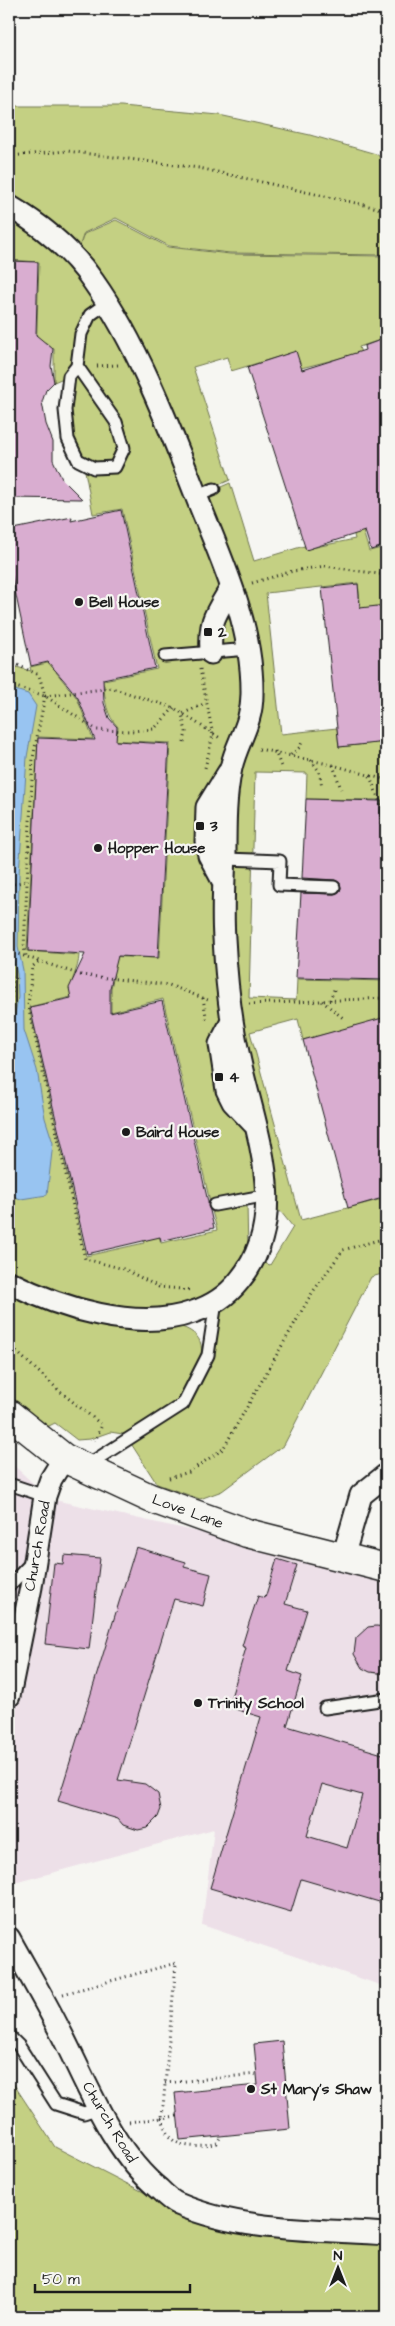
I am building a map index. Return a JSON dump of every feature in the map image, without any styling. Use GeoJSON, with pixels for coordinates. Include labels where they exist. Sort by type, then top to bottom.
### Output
{"type":"FeatureCollection","features":[{"type":"Feature","properties":{"kind":"street"},"geometry":{"type":"LineString","coordinates":[[9,206],[38,225],[75,258],[106,303],[135,354],[175,441],[206,492],[232,588],[255,656],[251,715],[230,770],[208,807],[206,841],[208,855],[223,881]]}},
{"type":"Feature","properties":{"kind":"street"},"geometry":{"type":"LineString","coordinates":[[211,652],[210,629],[213,617],[232,588]]}},
{"type":"Feature","properties":{"kind":"street"},"geometry":{"type":"LineString","coordinates":[[9,1282],[74,1308],[129,1318],[168,1319],[184,1316],[216,1302],[232,1290],[255,1259],[266,1222],[270,1158],[255,1125],[232,1023],[224,949],[223,881],[226,809],[230,770]]}},
{"type":"Feature","properties":{"kind":"street","name":"Love Lane"},"geometry":{"type":"LineString","coordinates":[[9,1414],[74,1463],[132,1489],[247,1533],[386,1568]]}},
{"type":"Feature","properties":{"kind":"street","name":"Church Road"},"geometry":{"type":"LineString","coordinates":[[9,1696],[45,1496],[51,1479],[74,1463]]}},
{"type":"Feature","properties":{"kind":"street"},"geometry":{"type":"LineString","coordinates":[[343,1557],[361,1495],[386,1475]]}},
{"type":"Feature","properties":{"kind":"street","name":"Church Road"},"geometry":{"type":"LineString","coordinates":[[9,1938],[125,2154],[148,2180],[176,2203],[219,2218],[263,2226],[386,2234]]}},
{"type":"Feature","properties":{"kind":"street","name":"Church Road"},"geometry":{"type":"LineString","coordinates":[[9,1956],[28,1973]]}},
{"type":"Feature","properties":{"kind":"lane"},"geometry":{"type":"LineString","coordinates":[[77,366],[116,422],[124,448],[115,467],[94,468],[78,460],[68,439],[66,401],[69,376],[77,366],[81,334],[90,314],[106,303]]}},
{"type":"Feature","properties":{"kind":"lane"},"geometry":{"type":"LineString","coordinates":[[165,656],[211,652],[255,656]]}},
{"type":"Feature","properties":{"kind":"lane"},"geometry":{"type":"LineString","coordinates":[[224,859],[280,861],[279,886],[334,887]]}},
{"type":"Feature","properties":{"kind":"lane"},"geometry":{"type":"LineString","coordinates":[[216,1206],[268,1195]]}},
{"type":"Feature","properties":{"kind":"lane"},"geometry":{"type":"LineString","coordinates":[[74,1463],[183,1404],[208,1355],[216,1302]]}},
{"type":"Feature","properties":{"kind":"lane"},"geometry":{"type":"LineString","coordinates":[[9,1484],[45,1496]]}},
{"type":"Feature","properties":{"kind":"lane"},"geometry":{"type":"LineString","coordinates":[[9,1586],[35,1558]]}},
{"type":"Feature","properties":{"kind":"lane"},"geometry":{"type":"LineString","coordinates":[[325,1708],[386,1699]]}},
{"type":"Feature","properties":{"kind":"lane"},"geometry":{"type":"LineString","coordinates":[[9,2036],[19,2046],[56,2104],[104,2117]]}},
{"type":"Feature","properties":{"kind":"path"},"geometry":{"type":"LineString","coordinates":[[9,156],[67,151],[199,168],[378,208],[386,214]]}},
{"type":"Feature","properties":{"kind":"path"},"geometry":{"type":"LineString","coordinates":[[77,366],[116,366],[135,354]]}},
{"type":"Feature","properties":{"kind":"path"},"geometry":{"type":"LineString","coordinates":[[9,661],[19,664],[39,675],[45,696],[33,758],[26,881],[24,947],[26,957],[9,951]]}},
{"type":"Feature","properties":{"kind":"path"},"geometry":{"type":"LineString","coordinates":[[9,685],[45,696],[97,730],[132,731],[154,729],[174,708]]}},
{"type":"Feature","properties":{"kind":"path"},"geometry":{"type":"LineString","coordinates":[[45,696],[112,688],[174,708],[213,735],[239,746],[275,751],[386,780]]}},
{"type":"Feature","properties":{"kind":"path"},"geometry":{"type":"LineString","coordinates":[[182,714],[206,703]]}},
{"type":"Feature","properties":{"kind":"path"},"geometry":{"type":"LineString","coordinates":[[182,714],[186,732],[184,742]]}},
{"type":"Feature","properties":{"kind":"path"},"geometry":{"type":"LineString","coordinates":[[204,775],[213,735]]}},
{"type":"Feature","properties":{"kind":"path"},"geometry":{"type":"LineString","coordinates":[[291,755],[300,746],[302,740]]}},
{"type":"Feature","properties":{"kind":"path"},"geometry":{"type":"LineString","coordinates":[[275,751],[282,769]]}},
{"type":"Feature","properties":{"kind":"path"},"geometry":{"type":"LineString","coordinates":[[311,760],[319,771],[322,787]]}},
{"type":"Feature","properties":{"kind":"path"},"geometry":{"type":"LineString","coordinates":[[333,765],[342,789]]}},
{"type":"Feature","properties":{"kind":"path"},"geometry":{"type":"LineString","coordinates":[[370,776],[383,811]]}},
{"type":"Feature","properties":{"kind":"path"},"geometry":{"type":"LineString","coordinates":[[9,885],[26,881]]}},
{"type":"Feature","properties":{"kind":"path"},"geometry":{"type":"LineString","coordinates":[[38,962],[32,967],[28,1006],[85,1259],[124,1269],[160,1287],[202,1290],[216,1302]]}},
{"type":"Feature","properties":{"kind":"path"},"geometry":{"type":"LineString","coordinates":[[9,967],[12,976],[12,997],[9,1004]]}},
{"type":"Feature","properties":{"kind":"path"},"geometry":{"type":"LineString","coordinates":[[330,1000],[334,987]]}},
{"type":"Feature","properties":{"kind":"path"},"geometry":{"type":"LineString","coordinates":[[322,1000],[342,1018]]}},
{"type":"Feature","properties":{"kind":"path"},"geometry":{"type":"LineString","coordinates":[[132,1489],[189,1472],[224,1449],[312,1293],[343,1250],[386,1238]]}},
{"type":"Feature","properties":{"kind":"path"},"geometry":{"type":"LineString","coordinates":[[9,1345],[63,1394],[102,1425],[74,1463]]}},
{"type":"Feature","properties":{"kind":"path"},"geometry":{"type":"LineString","coordinates":[[43,1999],[176,1963],[162,2118],[168,2135],[176,2142],[192,2146],[208,2146],[217,2144],[221,2136]]}},
{"type":"Feature","properties":{"kind":"path"},"geometry":{"type":"LineString","coordinates":[[165,2083],[256,2074]]}},
{"type":"Feature","properties":{"kind":"path"},"geometry":{"type":"LineString","coordinates":[[104,2117],[162,2118],[177,2116]]}},
{"type":"Feature","properties":{"kind":"shaded area","name":"Trinity School"},"geometry":{"type":"Polygon","coordinates":[[[9,1461],[50,1499],[356,1567],[386,1577],[386,1987],[202,1925],[214,1829],[18,1882],[9,1878],[9,1461]]]}},
{"type":"Feature","properties":{"kind":"green space"},"geometry":{"type":"Polygon","coordinates":[[[9,106],[121,106],[219,115],[310,135],[376,154],[386,161],[386,255],[230,253],[169,246],[116,218],[84,233],[76,256],[9,202],[9,106]]]}},
{"type":"Feature","properties":{"kind":"green space"},"geometry":{"type":"Polygon","coordinates":[[[9,207],[56,241],[134,354],[248,646],[222,881],[243,1116],[266,1190],[210,1202],[163,999],[111,1012],[111,988],[114,975],[109,973],[102,956],[159,958],[170,743],[107,740],[117,735],[118,727],[109,712],[104,685],[99,681],[157,669],[122,509],[93,514],[85,471],[117,468],[126,448],[77,365],[68,376],[54,382],[54,349],[45,342],[36,356],[39,262],[9,260],[9,207]]]}},
{"type":"Feature","properties":{"kind":"green space"},"geometry":{"type":"Polygon","coordinates":[[[116,220],[168,247],[230,254],[386,256],[386,338],[359,347],[361,353],[301,368],[295,352],[231,371],[227,357],[193,367],[230,480],[198,494],[76,257],[84,234],[116,220]]]}},
{"type":"Feature","properties":{"kind":"green space"},"geometry":{"type":"Polygon","coordinates":[[[78,374],[113,424],[119,448],[112,462],[96,462],[85,459],[74,439],[70,402],[71,390],[78,374]]]}},
{"type":"Feature","properties":{"kind":"green space"},"geometry":{"type":"Polygon","coordinates":[[[230,483],[254,561],[304,546],[306,549],[355,539],[353,531],[362,528],[369,551],[386,547],[386,604],[361,611],[358,583],[266,593],[281,734],[337,728],[339,747],[386,742],[386,823],[381,823],[381,800],[306,799],[307,773],[255,772],[249,998],[296,1000],[297,979],[386,981],[386,1018],[303,1040],[298,1019],[250,1032],[301,1220],[386,1198],[386,1273],[371,1277],[284,1445],[222,1491],[200,1499],[157,1484],[130,1442],[185,1405],[220,1305],[258,1261],[270,1265],[293,1227],[281,1212],[268,1207],[248,1098],[225,861],[253,694],[198,497],[230,483]]]}},
{"type":"Feature","properties":{"kind":"green space"},"geometry":{"type":"Polygon","coordinates":[[[73,657],[72,666],[56,672],[77,698],[93,739],[38,737],[27,951],[79,955],[79,960],[71,986],[71,997],[29,1007],[86,1256],[144,1243],[137,1212],[152,1208],[161,1243],[217,1230],[212,1211],[247,1204],[248,1254],[240,1274],[183,1312],[102,1310],[9,1277],[9,665],[31,671],[30,667],[73,657]]]}},
{"type":"Feature","properties":{"kind":"green space"},"geometry":{"type":"Polygon","coordinates":[[[9,1287],[169,1323],[190,1331],[200,1342],[201,1357],[183,1400],[170,1411],[129,1435],[110,1432],[90,1439],[77,1440],[55,1423],[45,1428],[9,1398],[9,1287]]]}},
{"type":"Feature","properties":{"kind":"green space"},"geometry":{"type":"Polygon","coordinates":[[[9,2077],[55,2147],[212,2227],[386,2244],[386,2317],[9,2317],[9,2077]]]}},
{"type":"Feature","properties":{"kind":"water"},"geometry":{"type":"Polygon","coordinates":[[[9,688],[28,694],[36,706],[27,757],[19,874],[18,947],[23,970],[24,1030],[37,1070],[45,1118],[53,1143],[47,1195],[21,1199],[9,1195],[9,1048],[18,997],[17,974],[9,940],[9,688]]]}},
{"type":"Feature","properties":{"kind":"building"},"geometry":{"type":"Polygon","coordinates":[[[9,261],[38,262],[36,335],[53,349],[51,366],[54,382],[46,390],[42,402],[46,424],[53,442],[53,460],[62,479],[82,499],[9,498],[9,261]]]}},
{"type":"Feature","properties":{"kind":"building"},"geometry":{"type":"Polygon","coordinates":[[[386,338],[386,545],[371,550],[365,531],[306,550],[247,367],[296,351],[302,370],[365,350],[364,346],[386,338]]]}},
{"type":"Feature","properties":{"kind":"building"},"geometry":{"type":"Polygon","coordinates":[[[121,510],[155,668],[103,679],[104,703],[109,718],[117,727],[116,741],[169,744],[158,958],[118,956],[110,988],[110,1013],[162,1001],[214,1228],[161,1241],[160,1237],[87,1254],[30,1007],[71,998],[69,988],[85,954],[28,951],[38,738],[95,740],[78,698],[68,685],[48,662],[31,666],[9,563],[9,530],[72,517],[71,521],[121,510]]]}},
{"type":"Feature","properties":{"kind":"building"},"geometry":{"type":"Polygon","coordinates":[[[358,584],[360,608],[386,605],[386,679],[379,679],[386,742],[339,747],[322,588],[358,584]]]}},
{"type":"Feature","properties":{"kind":"building"},"geometry":{"type":"Polygon","coordinates":[[[306,799],[381,801],[380,824],[386,824],[386,980],[296,978],[301,893],[334,894],[340,891],[341,888],[340,883],[335,880],[302,878],[306,799]]]}},
{"type":"Feature","properties":{"kind":"building"},"geometry":{"type":"Polygon","coordinates":[[[386,1017],[386,1197],[348,1208],[303,1040],[386,1017]]]}},
{"type":"Feature","properties":{"kind":"building"},"geometry":{"type":"Polygon","coordinates":[[[136,1547],[186,1562],[184,1567],[211,1574],[203,1606],[174,1599],[118,1780],[145,1784],[158,1794],[161,1809],[158,1817],[147,1828],[138,1830],[123,1825],[118,1819],[58,1801],[136,1547]]]}},
{"type":"Feature","properties":{"kind":"building"},"geometry":{"type":"Polygon","coordinates":[[[64,1555],[100,1558],[89,1649],[45,1644],[54,1563],[63,1564],[64,1555]]]}},
{"type":"Feature","properties":{"kind":"building"},"geometry":{"type":"Polygon","coordinates":[[[277,1559],[297,1565],[285,1604],[307,1610],[288,1671],[302,1676],[287,1726],[386,1755],[386,1904],[301,1879],[291,1912],[210,1888],[261,1717],[228,1707],[246,1648],[242,1646],[258,1596],[265,1598],[277,1559]],[[322,1784],[307,1836],[347,1848],[362,1795],[322,1784]]]}},
{"type":"Feature","properties":{"kind":"building"},"geometry":{"type":"Polygon","coordinates":[[[368,1627],[386,1627],[386,1674],[370,1672],[362,1668],[354,1654],[356,1638],[368,1627]]]}},
{"type":"Feature","properties":{"kind":"building","name":"St Mary's Shaw"},"geometry":{"type":"Polygon","coordinates":[[[282,2041],[290,2129],[180,2140],[175,2093],[258,2085],[254,2044],[282,2041]]]}},
{"type":"Feature","properties":{"kind":"place","name":"Bell House"},"geometry":{"type":"Point","coordinates":[79,602]}},
{"type":"Feature","properties":{"kind":"place","name":"2"},"geometry":{"type":"Point","coordinates":[208,632]}},
{"type":"Feature","properties":{"kind":"place","name":"3"},"geometry":{"type":"Point","coordinates":[200,826]}},
{"type":"Feature","properties":{"kind":"place","name":"Hopper House"},"geometry":{"type":"Point","coordinates":[98,848]}},
{"type":"Feature","properties":{"kind":"place","name":"4"},"geometry":{"type":"Point","coordinates":[219,1077]}},
{"type":"Feature","properties":{"kind":"place","name":"Baird House"},"geometry":{"type":"Point","coordinates":[126,1132]}},
{"type":"Feature","properties":{"kind":"place","name":"Trinity School"},"geometry":{"type":"Point","coordinates":[198,1703]}},
{"type":"Feature","properties":{"kind":"place","name":"St Mary's Shaw"},"geometry":{"type":"Point","coordinates":[251,2089]}}]}
